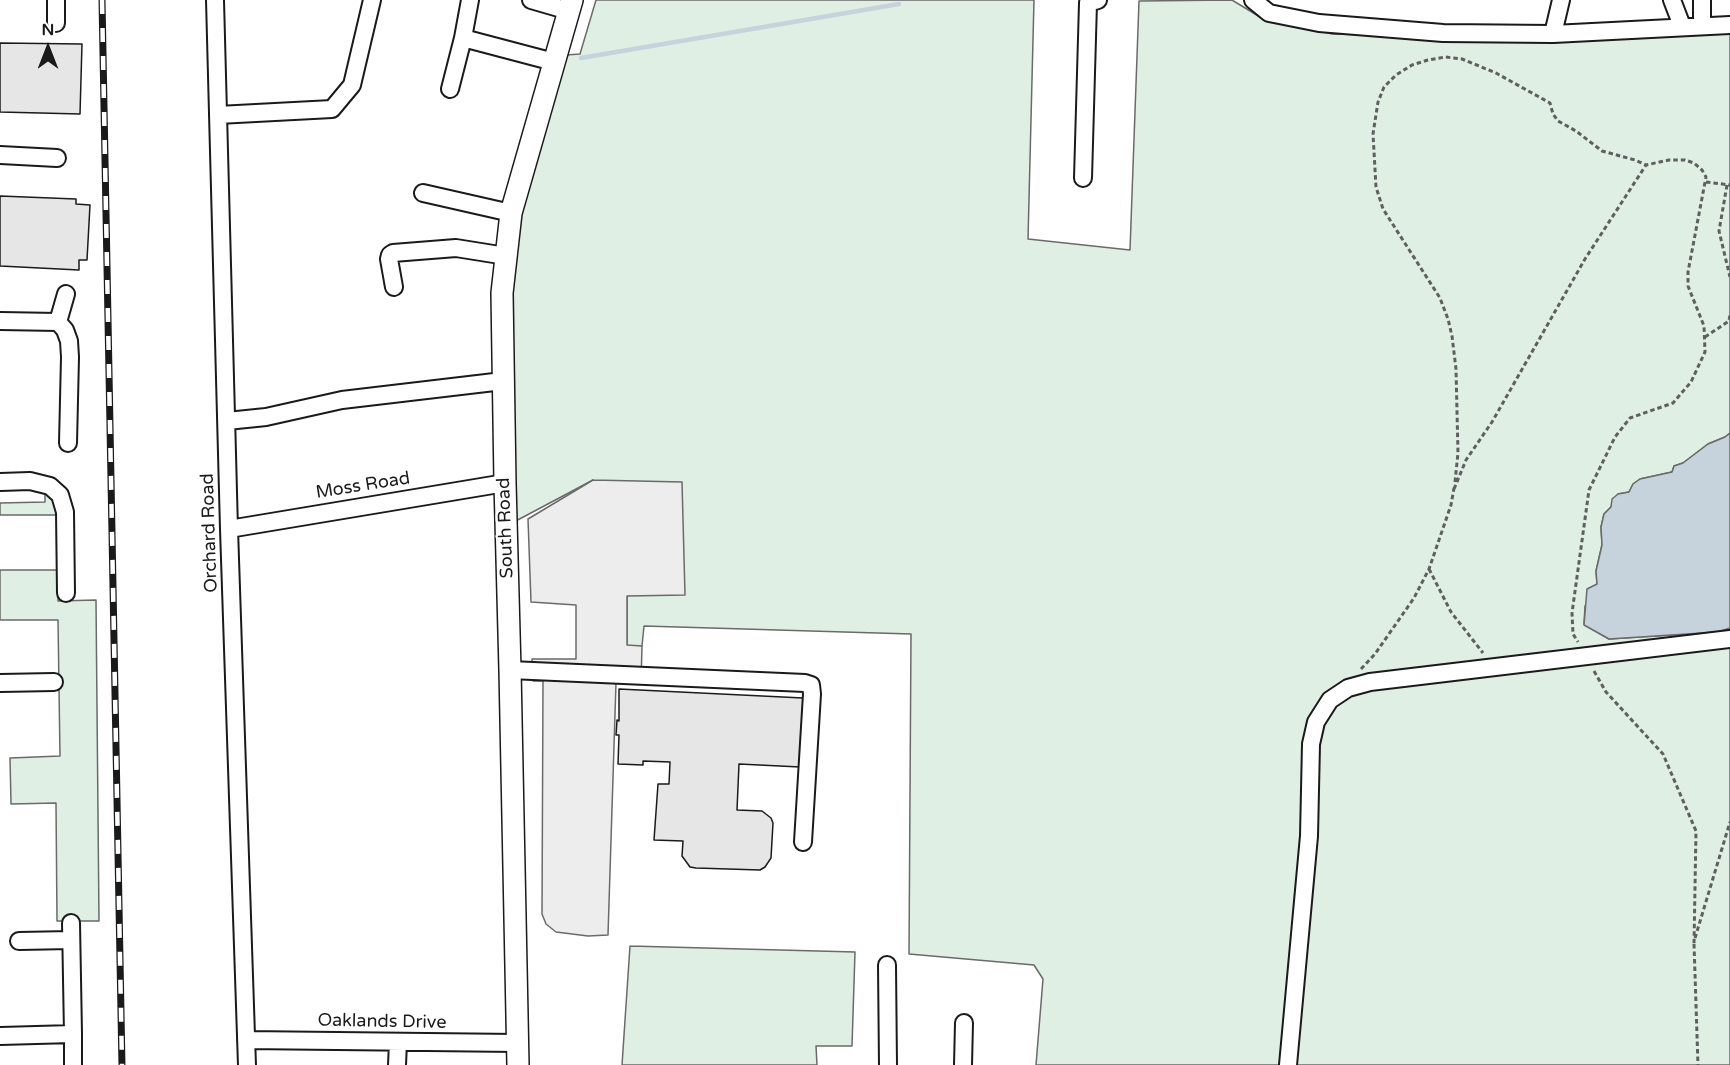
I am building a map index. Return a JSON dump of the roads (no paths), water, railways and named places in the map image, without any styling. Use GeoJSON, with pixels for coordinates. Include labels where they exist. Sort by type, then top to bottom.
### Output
{"type":"FeatureCollection","features":[{"type":"Feature","properties":{"kind":"main road","name":"South Road"},"geometry":{"type":"LineString","coordinates":[[518,1065],[504,483],[502,293],[511,213],[571,5]]}},
{"type":"Feature","properties":{"kind":"street"},"geometry":{"type":"LineString","coordinates":[[56,0],[56,23]]}},
{"type":"Feature","properties":{"kind":"street","name":"Orchard Road"},"geometry":{"type":"LineString","coordinates":[[214,0],[246,1065]]}},
{"type":"Feature","properties":{"kind":"street"},"geometry":{"type":"LineString","coordinates":[[218,115],[332,109],[352,85],[372,0]]}},
{"type":"Feature","properties":{"kind":"street"},"geometry":{"type":"LineString","coordinates":[[450,89],[470,0]]}},
{"type":"Feature","properties":{"kind":"street"},"geometry":{"type":"LineString","coordinates":[[531,0],[571,5]]}},
{"type":"Feature","properties":{"kind":"street"},"geometry":{"type":"LineString","coordinates":[[1083,178],[1088,3],[1098,0]]}},
{"type":"Feature","properties":{"kind":"street"},"geometry":{"type":"LineString","coordinates":[[1253,0],[1269,13],[1318,23],[1443,33],[1553,34],[1730,25]]}},
{"type":"Feature","properties":{"kind":"street"},"geometry":{"type":"LineString","coordinates":[[1553,34],[1561,0]]}},
{"type":"Feature","properties":{"kind":"street"},"geometry":{"type":"LineString","coordinates":[[1672,0],[1683,26]]}},
{"type":"Feature","properties":{"kind":"street"},"geometry":{"type":"LineString","coordinates":[[1702,0],[1702,26]]}},
{"type":"Feature","properties":{"kind":"street"},"geometry":{"type":"LineString","coordinates":[[463,38],[554,62]]}},
{"type":"Feature","properties":{"kind":"street"},"geometry":{"type":"LineString","coordinates":[[0,155],[57,158]]}},
{"type":"Feature","properties":{"kind":"street"},"geometry":{"type":"LineString","coordinates":[[423,193],[511,213]]}},
{"type":"Feature","properties":{"kind":"street"},"geometry":{"type":"LineString","coordinates":[[394,286],[389,259],[391,254],[456,248],[506,256]]}},
{"type":"Feature","properties":{"kind":"street"},"geometry":{"type":"LineString","coordinates":[[58,322],[66,294]]}},
{"type":"Feature","properties":{"kind":"street"},"geometry":{"type":"LineString","coordinates":[[0,321],[58,322],[65,330],[69,341],[70,357],[68,443]]}},
{"type":"Feature","properties":{"kind":"street"},"geometry":{"type":"LineString","coordinates":[[227,421],[266,417],[342,400],[503,381]]}},
{"type":"Feature","properties":{"kind":"street"},"geometry":{"type":"LineString","coordinates":[[0,482],[30,481],[50,486],[60,495],[65,512],[66,593]]}},
{"type":"Feature","properties":{"kind":"street","name":"Moss Road"},"geometry":{"type":"LineString","coordinates":[[229,529],[504,483]]}},
{"type":"Feature","properties":{"kind":"street"},"geometry":{"type":"LineString","coordinates":[[1288,1065],[1309,836],[1311,744],[1316,722],[1330,700],[1348,688],[1370,682],[1730,639]]}},
{"type":"Feature","properties":{"kind":"street"},"geometry":{"type":"LineString","coordinates":[[510,670],[554,675],[811,685],[813,694],[803,842]]}},
{"type":"Feature","properties":{"kind":"street"},"geometry":{"type":"LineString","coordinates":[[0,683],[54,682]]}},
{"type":"Feature","properties":{"kind":"street"},"geometry":{"type":"LineString","coordinates":[[71,923],[73,1065]]}},
{"type":"Feature","properties":{"kind":"street"},"geometry":{"type":"LineString","coordinates":[[19,941],[71,940]]}},
{"type":"Feature","properties":{"kind":"street"},"geometry":{"type":"LineString","coordinates":[[887,965],[888,1065]]}},
{"type":"Feature","properties":{"kind":"street"},"geometry":{"type":"LineString","coordinates":[[963,1065],[964,1023]]}},
{"type":"Feature","properties":{"kind":"street"},"geometry":{"type":"LineString","coordinates":[[0,1036],[73,1034]]}},
{"type":"Feature","properties":{"kind":"street","name":"Oaklands Drive"},"geometry":{"type":"LineString","coordinates":[[246,1040],[518,1043]]}},
{"type":"Feature","properties":{"kind":"street"},"geometry":{"type":"LineString","coordinates":[[397,1065],[398,1042]]}},
{"type":"Feature","properties":{"kind":"waterway"},"geometry":{"type":"LineString","coordinates":[[581,58],[899,4]]}},
{"type":"Feature","properties":{"kind":"railway"},"geometry":{"type":"LineString","coordinates":[[102,0],[122,1065]]}}]}
